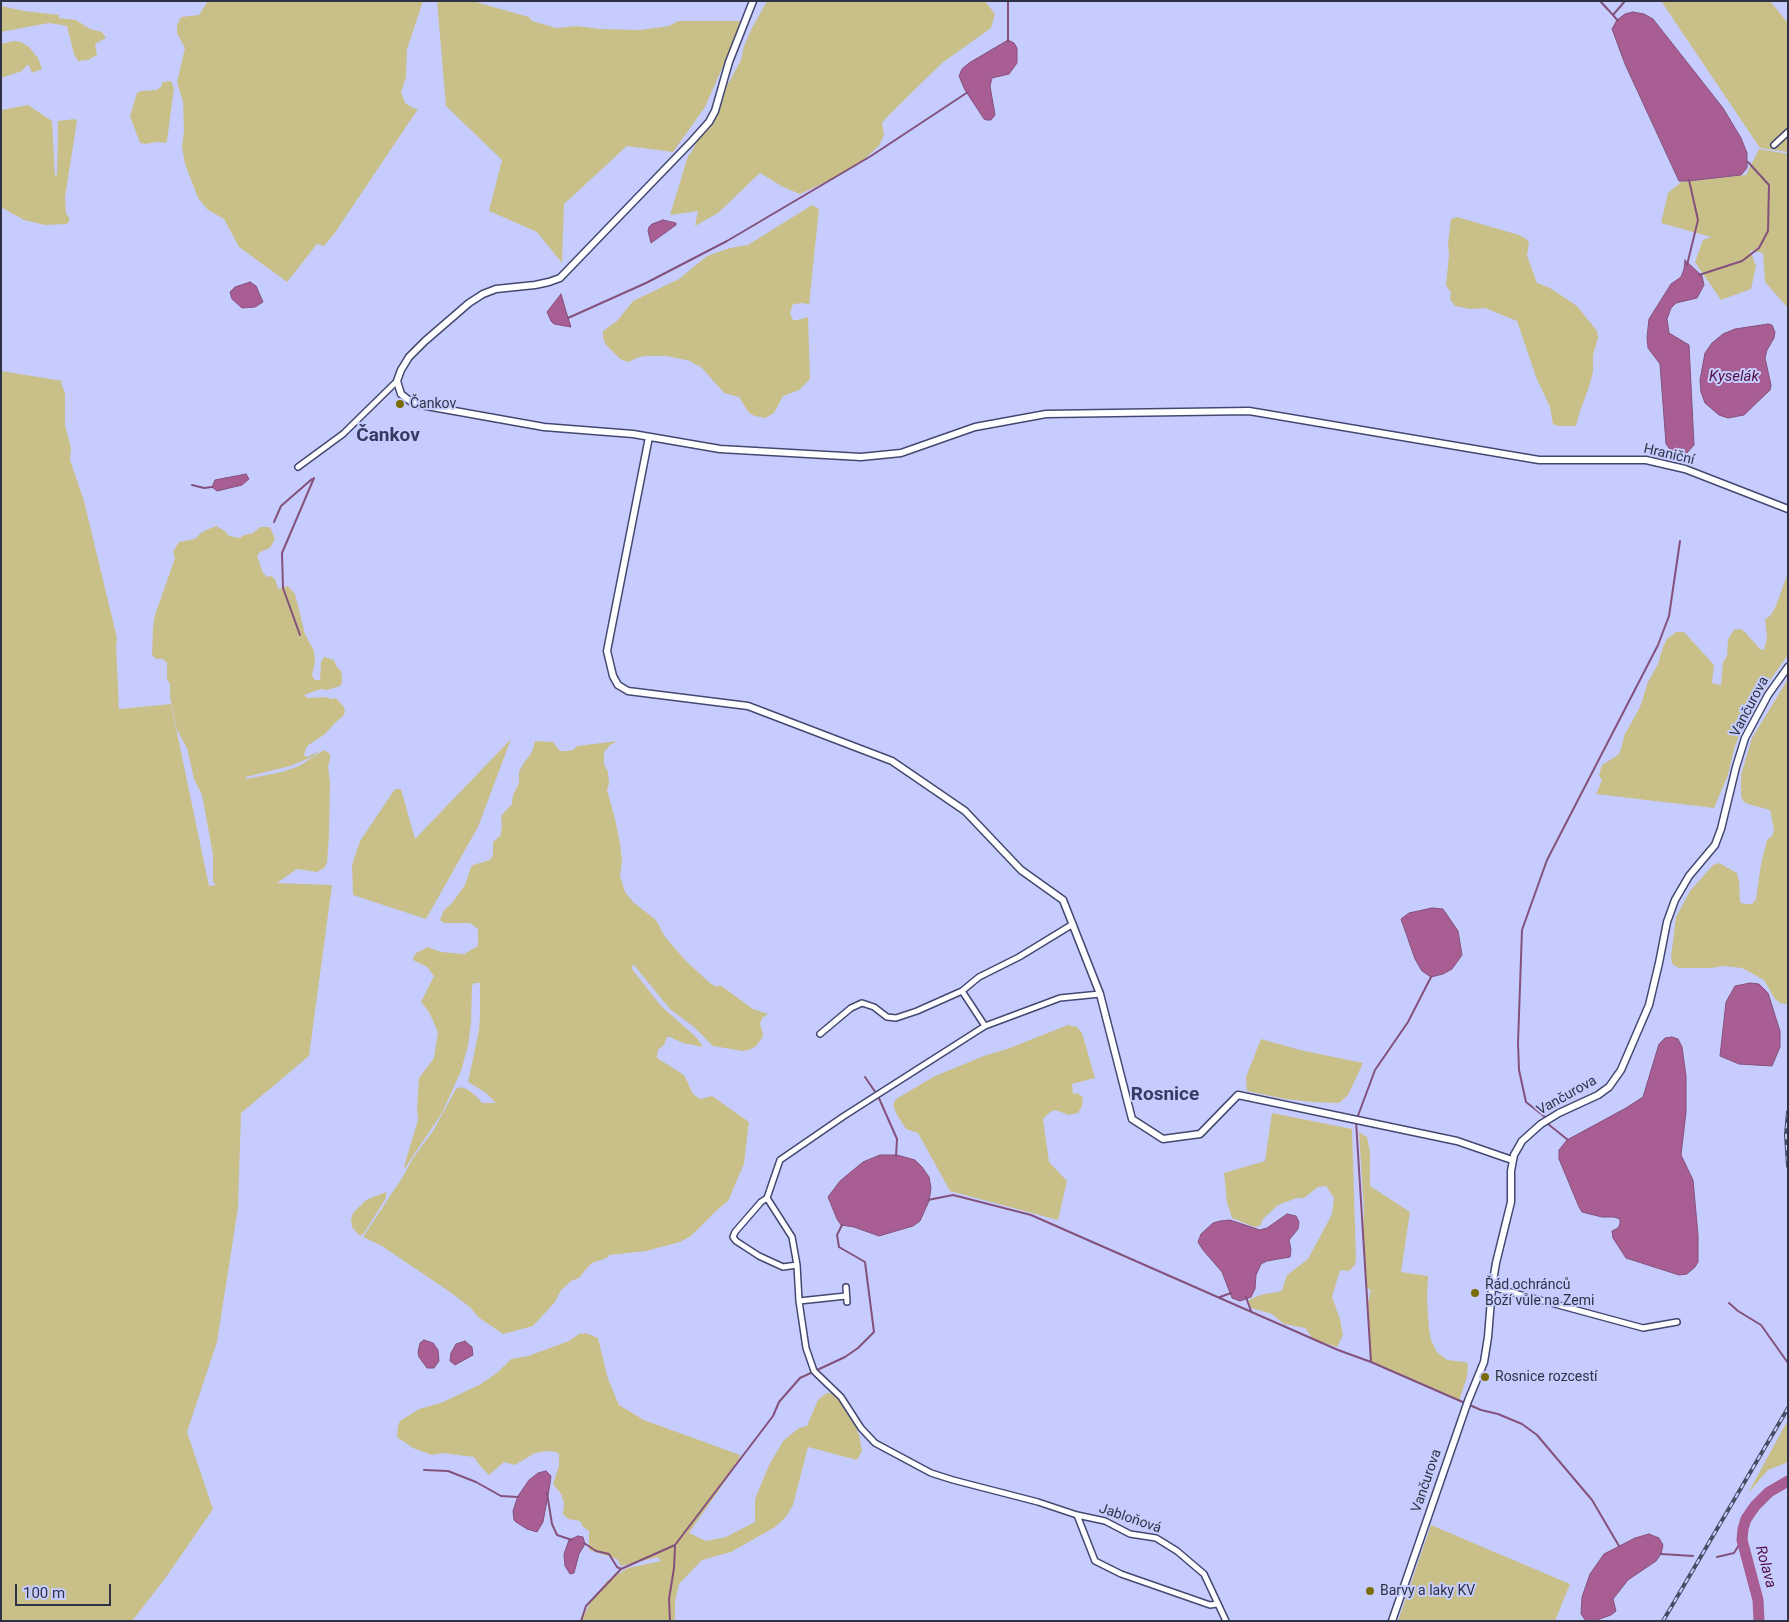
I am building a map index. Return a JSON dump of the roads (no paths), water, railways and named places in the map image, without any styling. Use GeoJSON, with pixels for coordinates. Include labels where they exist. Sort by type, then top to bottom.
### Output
{"type":"FeatureCollection","features":[{"type":"Feature","properties":{"kind":"street"},"geometry":{"type":"LineString","coordinates":[[298,467],[343,434],[397,380],[409,357],[454,316],[483,294],[496,289],[535,285],[560,278],[709,122],[715,111],[729,62],[753,1]]}},
{"type":"Feature","properties":{"kind":"street"},"geometry":{"type":"LineString","coordinates":[[1774,145],[1788,132]]}},
{"type":"Feature","properties":{"kind":"street","name":"Hraniční"},"geometry":{"type":"LineString","coordinates":[[397,380],[402,394],[410,401],[421,405],[544,427],[633,434],[720,449],[862,457],[901,454],[975,427],[1046,414],[1249,411],[1539,460],[1646,460],[1685,470],[1788,509]]}},
{"type":"Feature","properties":{"kind":"street"},"geometry":{"type":"LineString","coordinates":[[648,437],[607,651],[612,676],[618,684],[628,691],[748,706],[892,761],[966,811],[1021,870],[1063,900],[1100,994],[1132,1119],[1163,1139],[1200,1134],[1238,1095],[1457,1141],[1512,1160]]}},
{"type":"Feature","properties":{"kind":"street","name":"Vančurova"},"geometry":{"type":"LineString","coordinates":[[1392,1621],[1464,1410],[1484,1362],[1492,1287],[1512,1202],[1512,1160],[1519,1145],[1532,1131],[1559,1113],[1598,1095],[1609,1087],[1621,1070],[1649,1004],[1667,922],[1673,905],[1684,882],[1712,850],[1718,840],[1745,738],[1768,695],[1788,667]]}},
{"type":"Feature","properties":{"kind":"street"},"geometry":{"type":"LineString","coordinates":[[820,1034],[851,1008],[862,1004],[874,1007],[887,1017],[896,1018],[962,991],[968,984],[979,977],[1019,957],[1073,924]]}},
{"type":"Feature","properties":{"kind":"street"},"geometry":{"type":"LineString","coordinates":[[962,991],[985,1026]]}},
{"type":"Feature","properties":{"kind":"street"},"geometry":{"type":"LineString","coordinates":[[797,1265],[782,1267],[760,1256],[733,1237],[735,1232],[761,1202],[767,1198],[780,1160],[844,1116],[985,1026],[1060,998],[1100,994]]}},
{"type":"Feature","properties":{"kind":"street","name":"Jabloňová"},"geometry":{"type":"LineString","coordinates":[[767,1198],[792,1237],[797,1265],[798,1301],[806,1348],[814,1371],[841,1397],[860,1428],[875,1443],[931,1473],[1105,1521],[1130,1534],[1156,1538],[1177,1551],[1204,1574],[1226,1621]]}},
{"type":"Feature","properties":{"kind":"street"},"geometry":{"type":"LineString","coordinates":[[1492,1287],[1643,1328],[1678,1322]]}},
{"type":"Feature","properties":{"kind":"street"},"geometry":{"type":"LineString","coordinates":[[846,1288],[847,1302]]}},
{"type":"Feature","properties":{"kind":"street"},"geometry":{"type":"LineString","coordinates":[[798,1301],[846,1296]]}},
{"type":"Feature","properties":{"kind":"street"},"geometry":{"type":"LineString","coordinates":[[1078,1515],[1095,1562],[1130,1577],[1210,1605],[1217,1604]]}},
{"type":"Feature","properties":{"kind":"water"},"geometry":{"type":"Polygon","coordinates":[[[1633,12],[1644,14],[1653,19],[1723,108],[1741,138],[1747,153],[1747,168],[1741,175],[1679,181],[1625,64],[1612,29],[1617,20],[1625,14],[1633,12]]]}},
{"type":"Feature","properties":{"kind":"water"},"geometry":{"type":"Polygon","coordinates":[[[1008,40],[1014,43],[1017,48],[1017,63],[1009,74],[992,78],[990,86],[995,115],[991,120],[987,120],[984,119],[965,90],[959,76],[962,69],[969,63],[1008,40]]]}},
{"type":"Feature","properties":{"kind":"water"},"geometry":{"type":"Polygon","coordinates":[[[663,220],[676,223],[676,225],[651,243],[649,227],[663,220]]]}},
{"type":"Feature","properties":{"kind":"water"},"geometry":{"type":"Polygon","coordinates":[[[1685,260],[1702,276],[1704,285],[1697,298],[1676,303],[1671,308],[1667,319],[1669,333],[1689,345],[1694,445],[1686,454],[1679,455],[1673,453],[1666,444],[1660,364],[1648,348],[1647,337],[1649,319],[1671,284],[1681,277],[1685,260]]]}},
{"type":"Feature","properties":{"kind":"water"},"geometry":{"type":"Polygon","coordinates":[[[250,282],[256,286],[263,302],[255,307],[242,308],[232,299],[230,292],[235,287],[250,282]]]}},
{"type":"Feature","properties":{"kind":"water"},"geometry":{"type":"Polygon","coordinates":[[[561,294],[571,327],[554,324],[547,312],[561,294]]]}},
{"type":"Feature","properties":{"kind":"water","name":"Kyselák"},"geometry":{"type":"Polygon","coordinates":[[[1772,325],[1775,332],[1765,358],[1771,385],[1770,390],[1744,415],[1728,418],[1719,415],[1705,403],[1701,392],[1700,380],[1705,353],[1712,343],[1723,334],[1735,329],[1772,325]]]}},
{"type":"Feature","properties":{"kind":"water"},"geometry":{"type":"Polygon","coordinates":[[[246,474],[249,479],[242,485],[217,491],[212,487],[215,480],[246,474]]]}},
{"type":"Feature","properties":{"kind":"water"},"geometry":{"type":"Polygon","coordinates":[[[1432,908],[1443,909],[1458,931],[1462,955],[1452,969],[1431,977],[1422,971],[1415,959],[1401,919],[1409,913],[1432,908]]]}},
{"type":"Feature","properties":{"kind":"water"},"geometry":{"type":"Polygon","coordinates":[[[1750,983],[1759,984],[1768,993],[1780,1031],[1780,1047],[1772,1066],[1739,1064],[1720,1056],[1726,1002],[1735,986],[1750,983]]]}},
{"type":"Feature","properties":{"kind":"water"},"geometry":{"type":"Polygon","coordinates":[[[1672,1037],[1678,1039],[1682,1047],[1686,1076],[1686,1112],[1681,1155],[1693,1180],[1698,1235],[1698,1262],[1687,1274],[1679,1275],[1626,1258],[1613,1238],[1612,1231],[1618,1228],[1620,1219],[1582,1212],[1559,1159],[1559,1150],[1567,1140],[1643,1097],[1659,1044],[1665,1038],[1672,1037]]]}},
{"type":"Feature","properties":{"kind":"water"},"geometry":{"type":"Polygon","coordinates":[[[880,1155],[897,1155],[915,1160],[929,1177],[931,1188],[929,1201],[920,1221],[913,1226],[879,1236],[854,1227],[841,1225],[828,1197],[840,1181],[863,1162],[880,1155]]]}},
{"type":"Feature","properties":{"kind":"water"},"geometry":{"type":"Polygon","coordinates":[[[1287,1214],[1296,1216],[1299,1222],[1298,1229],[1289,1240],[1290,1257],[1267,1261],[1261,1264],[1256,1275],[1255,1289],[1251,1297],[1240,1301],[1232,1298],[1222,1272],[1198,1242],[1201,1234],[1213,1223],[1230,1220],[1260,1230],[1267,1228],[1287,1214]]]}},
{"type":"Feature","properties":{"kind":"water"},"geometry":{"type":"Polygon","coordinates":[[[424,1340],[433,1343],[438,1350],[439,1361],[434,1368],[427,1368],[419,1357],[420,1343],[424,1340]]]}},
{"type":"Feature","properties":{"kind":"water"},"geometry":{"type":"Polygon","coordinates":[[[465,1341],[472,1347],[473,1355],[455,1365],[450,1361],[451,1353],[456,1344],[465,1341]]]}},
{"type":"Feature","properties":{"kind":"water"},"geometry":{"type":"Polygon","coordinates":[[[546,1471],[551,1476],[550,1484],[543,1522],[537,1532],[527,1529],[516,1522],[513,1511],[518,1496],[529,1480],[538,1473],[546,1471]]]}},
{"type":"Feature","properties":{"kind":"water"},"geometry":{"type":"Polygon","coordinates":[[[1649,1534],[1659,1538],[1663,1545],[1661,1554],[1656,1561],[1628,1580],[1613,1599],[1616,1611],[1611,1615],[1594,1621],[1586,1621],[1581,1614],[1582,1597],[1590,1574],[1604,1554],[1635,1538],[1649,1534]]]}},
{"type":"Feature","properties":{"kind":"water"},"geometry":{"type":"Polygon","coordinates":[[[578,1536],[583,1537],[585,1544],[579,1554],[574,1573],[570,1574],[565,1566],[564,1554],[569,1540],[578,1536]]]}},
{"type":"Feature","properties":{"kind":"waterway"},"geometry":{"type":"LineString","coordinates":[[1008,1],[1008,42]]}},
{"type":"Feature","properties":{"kind":"waterway"},"geometry":{"type":"LineString","coordinates":[[1600,1],[1613,15]]}},
{"type":"Feature","properties":{"kind":"waterway"},"geometry":{"type":"LineString","coordinates":[[1618,21],[1613,15],[1625,1]]}},
{"type":"Feature","properties":{"kind":"waterway"},"geometry":{"type":"LineString","coordinates":[[568,318],[646,283],[727,241],[871,156],[968,92]]}},
{"type":"Feature","properties":{"kind":"waterway"},"geometry":{"type":"LineString","coordinates":[[1699,275],[1742,261],[1759,248],[1768,231],[1769,185],[1748,162]]}},
{"type":"Feature","properties":{"kind":"waterway"},"geometry":{"type":"LineString","coordinates":[[1687,265],[1698,220],[1689,180]]}},
{"type":"Feature","properties":{"kind":"waterway"},"geometry":{"type":"LineString","coordinates":[[300,635],[283,588],[282,553],[314,478]]}},
{"type":"Feature","properties":{"kind":"waterway"},"geometry":{"type":"LineString","coordinates":[[274,522],[281,506],[312,479]]}},
{"type":"Feature","properties":{"kind":"waterway"},"geometry":{"type":"LineString","coordinates":[[192,485],[204,488],[212,487]]}},
{"type":"Feature","properties":{"kind":"waterway"},"geometry":{"type":"LineString","coordinates":[[1545,1117],[1526,1102],[1519,1070],[1518,1043],[1522,930],[1547,860],[1658,645],[1669,616],[1680,541]]}},
{"type":"Feature","properties":{"kind":"waterway"},"geometry":{"type":"LineString","coordinates":[[1371,1362],[1356,1121],[1375,1070],[1408,1022],[1431,977]]}},
{"type":"Feature","properties":{"kind":"waterway"},"geometry":{"type":"LineString","coordinates":[[865,1077],[878,1096],[897,1139],[896,1156]]}},
{"type":"Feature","properties":{"kind":"waterway"},"geometry":{"type":"LineString","coordinates":[[1548,1124],[1568,1140]]}},
{"type":"Feature","properties":{"kind":"waterway"},"geometry":{"type":"LineString","coordinates":[[928,1200],[953,1195],[1031,1215],[1338,1350],[1371,1362],[1481,1410],[1498,1414],[1522,1424],[1537,1435],[1592,1500],[1619,1546]]}},
{"type":"Feature","properties":{"kind":"waterway"},"geometry":{"type":"LineString","coordinates":[[581,1621],[586,1606],[621,1569],[675,1545],[773,1416],[779,1402],[800,1378],[845,1357],[858,1348],[874,1332],[865,1262],[839,1247],[837,1235],[842,1225]]}},
{"type":"Feature","properties":{"kind":"waterway"},"geometry":{"type":"LineString","coordinates":[[1220,1297],[1231,1293]]}},
{"type":"Feature","properties":{"kind":"waterway"},"geometry":{"type":"LineString","coordinates":[[1246,1297],[1251,1311]]}},
{"type":"Feature","properties":{"kind":"waterway"},"geometry":{"type":"LineString","coordinates":[[1729,1303],[1761,1325],[1788,1363]]}},
{"type":"Feature","properties":{"kind":"waterway"},"geometry":{"type":"LineString","coordinates":[[424,1470],[448,1471],[476,1482],[501,1496],[518,1497]]}},
{"type":"Feature","properties":{"kind":"waterway","name":"Rolava"},"geometry":{"type":"LineString","coordinates":[[1759,1621],[1758,1600],[1742,1540],[1743,1529],[1746,1519],[1755,1506],[1769,1492],[1788,1481]]}},
{"type":"Feature","properties":{"kind":"waterway"},"geometry":{"type":"LineString","coordinates":[[547,1493],[552,1524],[557,1535],[572,1540]]}},
{"type":"Feature","properties":{"kind":"waterway"},"geometry":{"type":"LineString","coordinates":[[1717,1557],[1734,1553],[1742,1540]]}},
{"type":"Feature","properties":{"kind":"waterway"},"geometry":{"type":"LineString","coordinates":[[584,1543],[596,1551],[609,1554],[617,1567],[621,1569]]}},
{"type":"Feature","properties":{"kind":"waterway"},"geometry":{"type":"LineString","coordinates":[[670,1621],[669,1599],[675,1546]]}},
{"type":"Feature","properties":{"kind":"waterway"},"geometry":{"type":"LineString","coordinates":[[1661,1554],[1693,1556]]}},
{"type":"Feature","properties":{"kind":"railway"},"geometry":{"type":"LineString","coordinates":[[1788,1112],[1786,1135],[1788,1166]]}},
{"type":"Feature","properties":{"kind":"railway"},"geometry":{"type":"LineString","coordinates":[[1663,1621],[1788,1408]]}},
{"type":"Feature","properties":{"kind":"place","name":"Čankov"},"geometry":{"type":"Point","coordinates":[400,404]}},
{"type":"Feature","properties":{"kind":"place","name":"Řád ochránců Boží vůle na Zemi"},"geometry":{"type":"Point","coordinates":[1475,1293]}},
{"type":"Feature","properties":{"kind":"place","name":"Rosnice rozcestí"},"geometry":{"type":"Point","coordinates":[1485,1377]}},
{"type":"Feature","properties":{"kind":"place","name":"Barvy a laky KV"},"geometry":{"type":"Point","coordinates":[1370,1591]}},
{"type":"Feature","properties":{"kind":"district","name":"Čankov"},"geometry":{"type":"Point","coordinates":[388,436]}},
{"type":"Feature","properties":{"kind":"district","name":"Rosnice"},"geometry":{"type":"Point","coordinates":[1165,1095]}}]}
